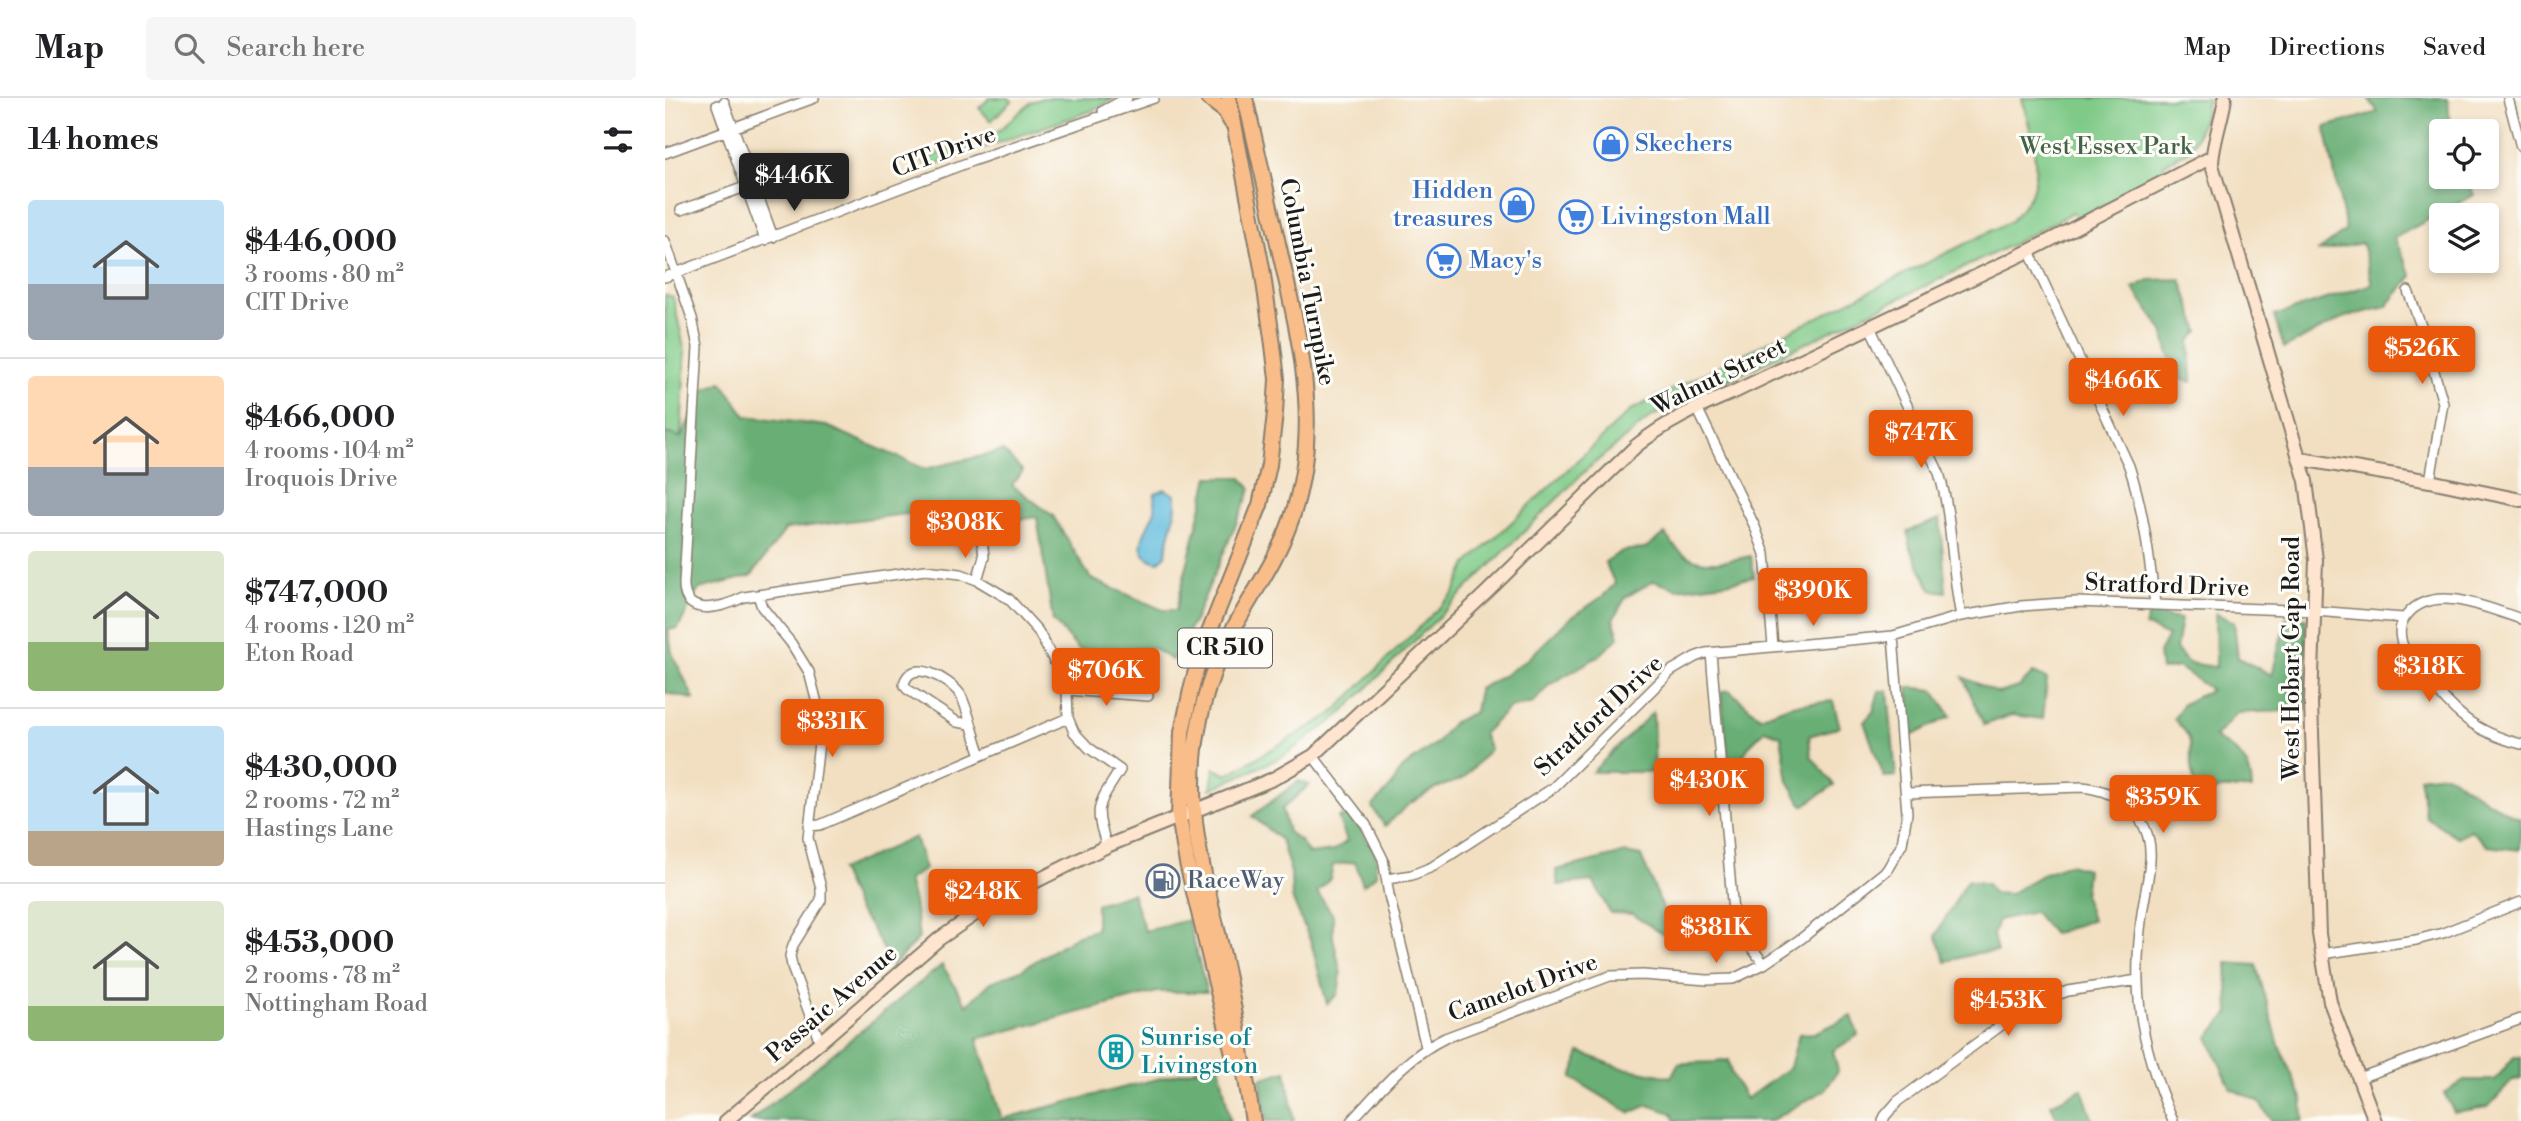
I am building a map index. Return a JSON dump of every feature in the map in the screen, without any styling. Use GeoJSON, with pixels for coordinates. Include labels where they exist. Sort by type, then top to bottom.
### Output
{"type":"FeatureCollection","features":[{"type":"Feature","properties":{"kind":"main road"},"geometry":{"type":"LineString","coordinates":[[1208,98],[1225,111],[1235,128]]}},
{"type":"Feature","properties":{"kind":"main road","name":"Columbia Turnpike"},"geometry":{"type":"LineString","coordinates":[[1229,98],[1262,268],[1273,345],[1275,413],[1269,465],[1260,505],[1204,644],[1182,732],[1186,814],[1196,843],[1234,1008],[1252,1121]]}},
{"type":"Feature","properties":{"kind":"main road","name":"Columbia Turnpike"},"geometry":{"type":"LineString","coordinates":[[1186,814],[1202,711],[1215,671],[1230,636],[1290,522],[1306,452],[1308,410],[1298,329],[1245,98]]}},
{"type":"Feature","properties":{"kind":"street"},"geometry":{"type":"LineString","coordinates":[[665,153],[814,98]]}},
{"type":"Feature","properties":{"kind":"street","name":"CIT Drive"},"geometry":{"type":"LineString","coordinates":[[1080,124],[1126,98]]}},
{"type":"Feature","properties":{"kind":"street","name":"CIT Drive"},"geometry":{"type":"LineString","coordinates":[[665,277],[972,161],[1154,98]]}},
{"type":"Feature","properties":{"kind":"street"},"geometry":{"type":"LineString","coordinates":[[2212,158],[2225,98]]}},
{"type":"Feature","properties":{"kind":"street"},"geometry":{"type":"LineString","coordinates":[[2508,98],[2521,147]]}},
{"type":"Feature","properties":{"kind":"street"},"geometry":{"type":"LineString","coordinates":[[719,101],[769,238]]}},
{"type":"Feature","properties":{"kind":"street","name":"Walnut Street"},"geometry":{"type":"LineString","coordinates":[[1186,814],[1273,779],[1313,756],[1486,593],[1636,446],[1659,428],[2029,251],[2212,158]]}},
{"type":"Feature","properties":{"kind":"street","name":"West Hobart Gap Road"},"geometry":{"type":"LineString","coordinates":[[2212,158],[2221,199],[2301,459],[2315,537],[2311,715],[2321,954],[2330,1002],[2375,1121]]}},
{"type":"Feature","properties":{"kind":"street"},"geometry":{"type":"LineString","coordinates":[[681,210],[820,160]]}},
{"type":"Feature","properties":{"kind":"street"},"geometry":{"type":"LineString","coordinates":[[665,241],[692,318],[698,348],[684,589],[692,603],[701,607],[727,605],[744,597],[925,570],[961,574],[977,580],[1009,599],[1025,614],[1054,657],[1067,690],[1068,718],[1079,740],[1120,769],[1102,797],[1098,809],[1098,820],[1107,846]]}},
{"type":"Feature","properties":{"kind":"street"},"geometry":{"type":"LineString","coordinates":[[2029,251],[2129,466],[2146,527],[2155,604]]}},
{"type":"Feature","properties":{"kind":"street"},"geometry":{"type":"LineString","coordinates":[[2408,291],[2443,403],[2430,481]]}},
{"type":"Feature","properties":{"kind":"street"},"geometry":{"type":"LineString","coordinates":[[1870,327],[1939,473],[1945,495],[1953,572],[1961,616]]}},
{"type":"Feature","properties":{"kind":"street"},"geometry":{"type":"LineString","coordinates":[[1697,408],[1755,527],[1765,554],[1773,646]]}},
{"type":"Feature","properties":{"kind":"street"},"geometry":{"type":"LineString","coordinates":[[2301,459],[2521,500]]}},
{"type":"Feature","properties":{"kind":"street"},"geometry":{"type":"LineString","coordinates":[[977,580],[984,556],[979,513]]}},
{"type":"Feature","properties":{"kind":"street"},"geometry":{"type":"LineString","coordinates":[[758,595],[762,607],[801,657],[815,688],[820,724],[809,838],[821,888],[821,900],[793,944],[790,956],[820,1042]]}},
{"type":"Feature","properties":{"kind":"street"},"geometry":{"type":"LineString","coordinates":[[2521,619],[2457,600],[2443,599],[2411,609],[2403,618],[2400,635],[2407,655],[2453,709],[2479,729],[2521,744]]}},
{"type":"Feature","properties":{"kind":"street","name":"Stratford Drive"},"geometry":{"type":"LineString","coordinates":[[1387,879],[1412,875],[1432,867],[1553,788],[1671,671],[1695,657],[1773,646],[1893,636],[1961,616],[2021,606],[2076,602],[2315,611],[2403,618]]}},
{"type":"Feature","properties":{"kind":"street","name":"Camelot Drive"},"geometry":{"type":"LineString","coordinates":[[1351,1121],[1405,1064],[1426,1047],[1493,1018],[1610,976],[1643,975],[1707,981],[1733,979],[1764,964],[1829,917],[1887,870],[1902,845],[1906,830],[1906,793],[1893,636]]}},
{"type":"Feature","properties":{"kind":"street"},"geometry":{"type":"LineString","coordinates":[[1711,653],[1732,907],[1737,925],[1764,964]]}},
{"type":"Feature","properties":{"kind":"street"},"geometry":{"type":"LineString","coordinates":[[970,724],[957,722],[907,690],[905,679],[912,671],[925,670],[957,690],[963,699],[981,755]]}},
{"type":"Feature","properties":{"kind":"street"},"geometry":{"type":"LineString","coordinates":[[1067,690],[1148,696]]}},
{"type":"Feature","properties":{"kind":"street"},"geometry":{"type":"LineString","coordinates":[[809,826],[820,825],[1068,718]]}},
{"type":"Feature","properties":{"kind":"street"},"geometry":{"type":"LineString","coordinates":[[1313,756],[1374,838],[1383,859],[1426,1047]]}},
{"type":"Feature","properties":{"kind":"street"},"geometry":{"type":"LineString","coordinates":[[1906,793],[2082,788],[2106,791],[2135,812],[2146,827],[2150,850],[2139,941],[2138,980],[2145,1035],[2153,1067],[2173,1121]]}},
{"type":"Feature","properties":{"kind":"street","name":"Passaic Avenue"},"geometry":{"type":"LineString","coordinates":[[726,1121],[966,919],[1044,876],[1107,846],[1186,814]]}},
{"type":"Feature","properties":{"kind":"street"},"geometry":{"type":"LineString","coordinates":[[2321,954],[2416,940],[2443,933],[2521,902]]}},
{"type":"Feature","properties":{"kind":"street"},"geometry":{"type":"LineString","coordinates":[[1883,1121],[1899,1100],[2018,1013],[2042,1000],[2069,991],[2138,980]]}},
{"type":"Feature","properties":{"kind":"street"},"geometry":{"type":"LineString","coordinates":[[2359,1077],[2521,1019]]}},
{"type":"Feature","properties":{"kind":"green space"},"geometry":{"type":"Polygon","coordinates":[[[990,98],[1009,98],[1012,101],[991,121],[979,108],[990,98]]]}},
{"type":"Feature","properties":{"kind":"green space"},"geometry":{"type":"Polygon","coordinates":[[[1043,98],[1115,98],[1091,111],[928,167],[922,160],[1000,130],[1031,102],[1043,98]]]}},
{"type":"Feature","properties":{"kind":"green space","name":"West Essex Park"},"geometry":{"type":"Polygon","coordinates":[[[2022,98],[2208,98],[2192,149],[2164,164],[2167,174],[2077,219],[2073,212],[2011,245],[1651,417],[1586,470],[1339,716],[1282,757],[1211,789],[1214,768],[1227,775],[1332,714],[1454,593],[1467,564],[1631,410],[2011,221],[2029,198],[2035,175],[2034,148],[2022,98]]]}},
{"type":"Feature","properties":{"kind":"green space"},"geometry":{"type":"Polygon","coordinates":[[[2368,98],[2448,98],[2449,119],[2429,119],[2429,189],[2472,189],[2474,195],[2459,203],[2429,203],[2429,219],[2394,238],[2412,276],[2386,307],[2345,317],[2284,348],[2274,316],[2372,284],[2362,243],[2317,252],[2346,230],[2325,127],[2378,112],[2368,98]]]}},
{"type":"Feature","properties":{"kind":"green space"},"geometry":{"type":"Polygon","coordinates":[[[2181,279],[2199,331],[2190,341],[2192,382],[2181,379],[2168,352],[2163,331],[2133,288],[2149,280],[2181,279]]]}},
{"type":"Feature","properties":{"kind":"green space"},"geometry":{"type":"Polygon","coordinates":[[[665,295],[673,297],[685,352],[681,437],[665,433],[665,295]]]}},
{"type":"Feature","properties":{"kind":"green space"},"geometry":{"type":"Polygon","coordinates":[[[722,382],[746,416],[827,426],[925,469],[1003,451],[1023,471],[1012,485],[1053,516],[1091,579],[1163,610],[1176,610],[1209,477],[1241,477],[1251,489],[1195,619],[1172,660],[1152,648],[1079,650],[1053,621],[1037,517],[1012,521],[994,503],[786,529],[751,576],[699,589],[678,628],[668,630],[672,653],[694,699],[665,693],[665,433],[681,437],[705,389],[722,382]]]}},
{"type":"Feature","properties":{"kind":"green space"},"geometry":{"type":"Polygon","coordinates":[[[1940,519],[1946,592],[1931,590],[1910,547],[1908,531],[1940,519]]]}},
{"type":"Feature","properties":{"kind":"green space"},"geometry":{"type":"Polygon","coordinates":[[[1665,534],[1674,546],[1693,559],[1714,562],[1751,556],[1754,577],[1677,589],[1654,581],[1626,597],[1613,619],[1619,637],[1599,656],[1549,685],[1533,703],[1509,708],[1483,734],[1490,749],[1463,779],[1436,788],[1408,805],[1385,826],[1372,807],[1393,784],[1400,770],[1438,742],[1452,723],[1475,712],[1479,689],[1529,658],[1569,619],[1603,596],[1615,584],[1605,562],[1622,551],[1645,548],[1665,534]]]}},
{"type":"Feature","properties":{"kind":"green space"},"geometry":{"type":"Polygon","coordinates":[[[2215,613],[2234,622],[2238,658],[2272,675],[2286,618],[2306,618],[2306,710],[2237,713],[2215,737],[2246,763],[2252,789],[2221,789],[2198,796],[2192,770],[2190,741],[2174,719],[2183,704],[2211,690],[2179,667],[2161,670],[2159,653],[2168,636],[2145,626],[2149,614],[2181,619],[2176,649],[2188,663],[2216,667],[2215,613]]]}},
{"type":"Feature","properties":{"kind":"green space"},"geometry":{"type":"Polygon","coordinates":[[[2033,673],[2047,679],[2043,719],[2012,715],[1984,725],[1963,677],[1998,693],[2019,687],[2033,673]]]}},
{"type":"Feature","properties":{"kind":"green space"},"geometry":{"type":"Polygon","coordinates":[[[1908,687],[1933,690],[1951,716],[1911,736],[1908,687]]]}},
{"type":"Feature","properties":{"kind":"green space"},"geometry":{"type":"Polygon","coordinates":[[[1729,690],[1760,717],[1791,705],[1833,701],[1840,727],[1809,736],[1811,756],[1834,785],[1803,806],[1788,781],[1781,736],[1765,730],[1750,745],[1730,776],[1721,692],[1729,690]]]}},
{"type":"Feature","properties":{"kind":"green space"},"geometry":{"type":"Polygon","coordinates":[[[1879,691],[1888,691],[1896,776],[1884,777],[1864,722],[1873,712],[1879,691]]]}},
{"type":"Feature","properties":{"kind":"green space"},"geometry":{"type":"Polygon","coordinates":[[[1653,712],[1655,772],[1592,772],[1653,712]]]}},
{"type":"Feature","properties":{"kind":"green space"},"geometry":{"type":"Polygon","coordinates":[[[2446,774],[2521,819],[2520,850],[2487,846],[2471,830],[2457,837],[2426,817],[2419,777],[2446,774]]]}},
{"type":"Feature","properties":{"kind":"green space"},"geometry":{"type":"Polygon","coordinates":[[[1299,781],[1309,785],[1282,809],[1288,832],[1300,841],[1309,854],[1333,851],[1347,841],[1338,818],[1351,814],[1376,854],[1376,875],[1363,885],[1355,862],[1333,865],[1330,879],[1317,892],[1333,915],[1333,937],[1341,974],[1338,994],[1327,1004],[1311,942],[1292,898],[1291,873],[1281,840],[1252,816],[1299,781]]]}},
{"type":"Feature","properties":{"kind":"green space"},"geometry":{"type":"Polygon","coordinates":[[[915,837],[925,869],[908,880],[919,938],[892,966],[871,927],[858,910],[840,870],[915,837]]]}},
{"type":"Feature","properties":{"kind":"green space"},"geometry":{"type":"Polygon","coordinates":[[[1624,853],[1641,856],[1670,925],[1664,935],[1632,914],[1610,913],[1593,881],[1558,885],[1556,870],[1624,853]]]}},
{"type":"Feature","properties":{"kind":"green space"},"geometry":{"type":"Polygon","coordinates":[[[2069,864],[2087,869],[2084,896],[2092,920],[2053,934],[2034,912],[1998,920],[1993,935],[1997,952],[1977,953],[1946,962],[1936,935],[1967,880],[1987,884],[1993,893],[2010,894],[2045,873],[2069,864]]]}},
{"type":"Feature","properties":{"kind":"green space"},"geometry":{"type":"Polygon","coordinates":[[[1132,893],[1145,931],[1188,920],[1207,992],[1157,992],[977,1039],[1002,1119],[1219,1063],[1230,1121],[750,1121],[942,965],[967,1005],[991,982],[1021,970],[1078,935],[1096,930],[1096,904],[1132,893]]]}},
{"type":"Feature","properties":{"kind":"green space"},"geometry":{"type":"Polygon","coordinates":[[[2227,963],[2256,965],[2279,1045],[2302,1098],[2303,1121],[2272,1121],[2258,1101],[2231,1089],[2208,1037],[2229,1013],[2227,963]]]}},
{"type":"Feature","properties":{"kind":"green space"},"geometry":{"type":"Polygon","coordinates":[[[1852,1016],[1858,1035],[1833,1051],[1838,1071],[1825,1090],[1770,1121],[1675,1121],[1672,1113],[1648,1105],[1630,1113],[1572,1078],[1580,1052],[1618,1067],[1671,1077],[1678,1064],[1728,1060],[1731,1073],[1746,1099],[1790,1067],[1799,1034],[1814,1033],[1852,1016]]]}},
{"type":"Feature","properties":{"kind":"green space"},"geometry":{"type":"Polygon","coordinates":[[[2514,1057],[2521,1057],[2521,1079],[2513,1080],[2488,1107],[2454,1112],[2444,1093],[2466,1080],[2495,1080],[2514,1057]]]}},
{"type":"Feature","properties":{"kind":"green space"},"geometry":{"type":"Polygon","coordinates":[[[1286,1071],[1294,1121],[1266,1121],[1260,1079],[1286,1071]]]}},
{"type":"Feature","properties":{"kind":"green space"},"geometry":{"type":"Polygon","coordinates":[[[2082,1089],[2093,1121],[2058,1121],[2051,1104],[2082,1089]]]}},
{"type":"Feature","properties":{"kind":"water"},"geometry":{"type":"Polygon","coordinates":[[[1165,489],[1175,495],[1176,507],[1166,555],[1158,562],[1148,558],[1141,546],[1155,510],[1155,493],[1165,489]]]}},
{"type":"Feature","properties":{"kind":"place","name":"Skechers"},"geometry":{"type":"Point","coordinates":[1611,144]}},
{"type":"Feature","properties":{"kind":"place","name":"Hidden treasures"},"geometry":{"type":"Point","coordinates":[1517,205]}},
{"type":"Feature","properties":{"kind":"place","name":"Livingston Mall"},"geometry":{"type":"Point","coordinates":[1576,217]}},
{"type":"Feature","properties":{"kind":"place","name":"Macy's"},"geometry":{"type":"Point","coordinates":[1444,261]}},
{"type":"Feature","properties":{"kind":"place","name":"RaceWay"},"geometry":{"type":"Point","coordinates":[1163,881]}},
{"type":"Feature","properties":{"kind":"place","name":"Sunrise of Livingston"},"geometry":{"type":"Point","coordinates":[1116,1052]}}]}
